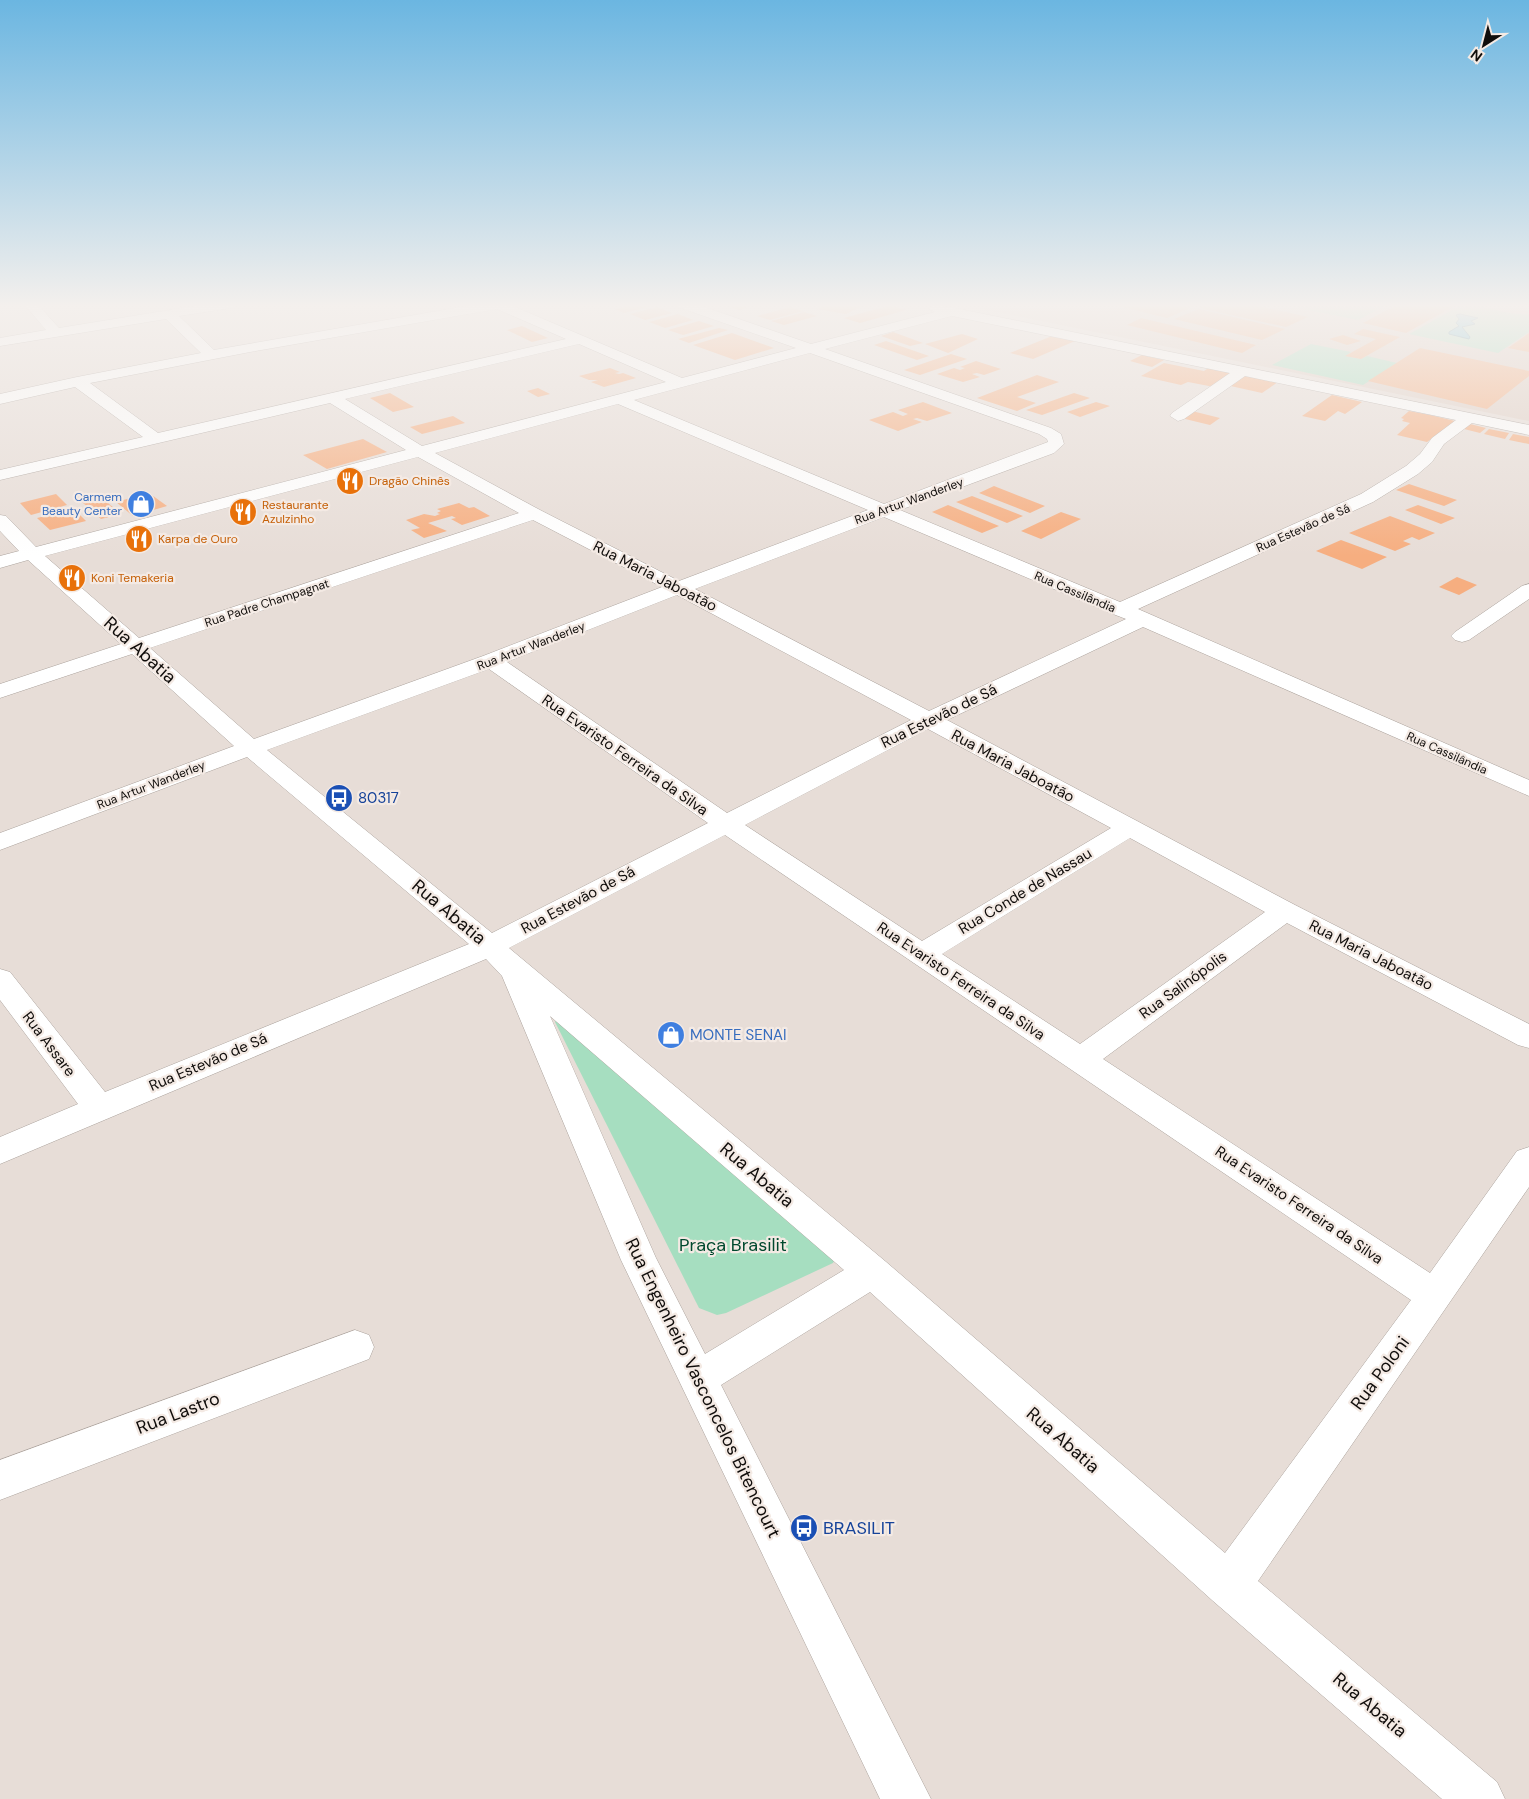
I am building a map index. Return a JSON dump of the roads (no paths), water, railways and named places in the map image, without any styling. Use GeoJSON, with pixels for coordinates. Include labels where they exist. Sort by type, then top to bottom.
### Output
{"type":"FeatureCollection","features":[{"type":"Feature","properties":{"kind":"street"},"geometry":{"type":"LineString","coordinates":[[0,399],[47,388]]}},
{"type":"Feature","properties":{"kind":"street"},"geometry":{"type":"LineString","coordinates":[[86,388],[156,439]]}},
{"type":"Feature","properties":{"kind":"street"},"geometry":{"type":"LineString","coordinates":[[0,475],[374,388]]}},
{"type":"Feature","properties":{"kind":"street"},"geometry":{"type":"LineString","coordinates":[[0,562],[662,388]]}},
{"type":"Feature","properties":{"kind":"street","name":"Rua Artur Wanderley"},"geometry":{"type":"LineString","coordinates":[[0,842],[250,748],[491,661],[1054,447],[1057,440],[1045,431],[921,388]]}},
{"type":"Feature","properties":{"kind":"street"},"geometry":{"type":"LineString","coordinates":[[1178,416],[1217,388]]}},
{"type":"Feature","properties":{"kind":"street"},"geometry":{"type":"LineString","coordinates":[[1327,388],[1529,430]]}},
{"type":"Feature","properties":{"kind":"street","name":"Rua Maria Jaboatão"},"geometry":{"type":"LineString","coordinates":[[331,398],[419,451],[534,514],[680,588],[1286,911],[1529,1037]]}},
{"type":"Feature","properties":{"kind":"street","name":"Rua Cassilândia"},"geometry":{"type":"LineString","coordinates":[[619,399],[1143,619],[1529,789]]}},
{"type":"Feature","properties":{"kind":"street","name":"Rua Estevão de Sá"},"geometry":{"type":"LineString","coordinates":[[1120,610],[1368,498],[1412,470],[1426,458],[1438,441],[1468,418]]}},
{"type":"Feature","properties":{"kind":"street","name":"Rua Padre Champagnat"},"geometry":{"type":"LineString","coordinates":[[0,691],[534,514]]}},
{"type":"Feature","properties":{"kind":"street","name":"Rua Abatia"},"geometry":{"type":"LineString","coordinates":[[0,520],[32,554],[250,748],[502,958],[872,1272],[1229,1585],[1480,1799]]}},
{"type":"Feature","properties":{"kind":"street"},"geometry":{"type":"LineString","coordinates":[[1462,636],[1529,590]]}},
{"type":"Feature","properties":{"kind":"street","name":"Rua Estevão de Sá"},"geometry":{"type":"LineString","coordinates":[[0,1151],[99,1108],[502,958],[726,824],[928,720],[1143,619]]}},
{"type":"Feature","properties":{"kind":"street","name":"Rua Evaristo Ferreira da Silva"},"geometry":{"type":"LineString","coordinates":[[491,661],[726,824],[1435,1296]]}},
{"type":"Feature","properties":{"kind":"street","name":"Rua Conde de Nassau"},"geometry":{"type":"LineString","coordinates":[[922,954],[1130,828]]}},
{"type":"Feature","properties":{"kind":"street","name":"Rua Salinópolis"},"geometry":{"type":"LineString","coordinates":[[1080,1060],[1286,911]]}},
{"type":"Feature","properties":{"kind":"street","name":"Rua Engenheiro Vasconcelos Bitencourt"},"geometry":{"type":"LineString","coordinates":[[502,958],[640,1260],[906,1799]]}},
{"type":"Feature","properties":{"kind":"street","name":"Rua Assare"},"geometry":{"type":"LineString","coordinates":[[0,979],[99,1108]]}},
{"type":"Feature","properties":{"kind":"street","name":"Rua Poloni"},"geometry":{"type":"LineString","coordinates":[[1229,1585],[1435,1296],[1529,1160]]}},
{"type":"Feature","properties":{"kind":"street"},"geometry":{"type":"LineString","coordinates":[[697,1378],[872,1272]]}},
{"type":"Feature","properties":{"kind":"street","name":"Rua Lastro"},"geometry":{"type":"LineString","coordinates":[[0,1480],[355,1347]]}},
{"type":"Feature","properties":{"kind":"place","name":"Dragão Chinês"},"geometry":{"type":"Point","coordinates":[350,481]}},
{"type":"Feature","properties":{"kind":"place","name":"Carmem Beauty Center"},"geometry":{"type":"Point","coordinates":[141,504]}},
{"type":"Feature","properties":{"kind":"place","name":"Restaurante Azulzinho"},"geometry":{"type":"Point","coordinates":[243,512]}},
{"type":"Feature","properties":{"kind":"place","name":"Karpa de Ouro"},"geometry":{"type":"Point","coordinates":[139,539]}},
{"type":"Feature","properties":{"kind":"place","name":"Koni Temakeria"},"geometry":{"type":"Point","coordinates":[72,578]}},
{"type":"Feature","properties":{"kind":"place","name":"80317"},"geometry":{"type":"Point","coordinates":[339,798]}},
{"type":"Feature","properties":{"kind":"place","name":"MONTE SENAI"},"geometry":{"type":"Point","coordinates":[671,1035]}},
{"type":"Feature","properties":{"kind":"place","name":"BRASILIT"},"geometry":{"type":"Point","coordinates":[804,1528]}},
{"type":"Feature","properties":{"kind":"park label","name":"Praça Brasilit"},"geometry":{"type":"Point","coordinates":[733,1245]}}]}
